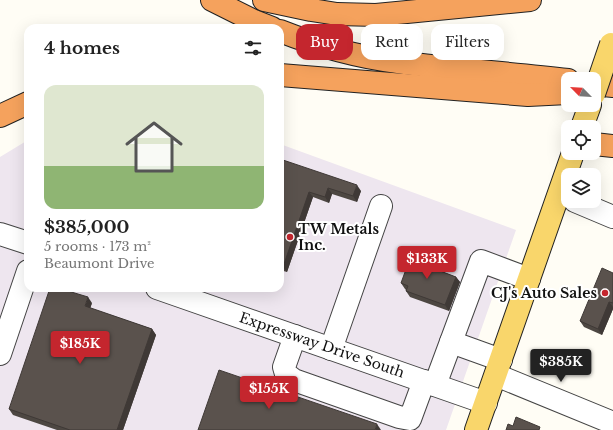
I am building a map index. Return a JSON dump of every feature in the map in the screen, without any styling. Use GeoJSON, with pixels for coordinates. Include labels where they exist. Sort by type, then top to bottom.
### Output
{"type":"FeatureCollection","features":[{"type":"Feature","properties":{"kind":"highway"},"geometry":{"type":"LineString","coordinates":[[212,0],[262,24]]}},
{"type":"Feature","properties":{"kind":"highway"},"geometry":{"type":"LineString","coordinates":[[264,0],[336,14],[376,15],[530,0]]}},
{"type":"Feature","properties":{"kind":"highway"},"geometry":{"type":"LineString","coordinates":[[284,32],[327,47],[396,62],[561,79]]}},
{"type":"Feature","properties":{"kind":"highway"},"geometry":{"type":"LineString","coordinates":[[284,75],[528,95],[561,93]]}},
{"type":"Feature","properties":{"kind":"highway"},"geometry":{"type":"LineString","coordinates":[[601,85],[613,86]]}},
{"type":"Feature","properties":{"kind":"highway"},"geometry":{"type":"LineString","coordinates":[[601,92],[613,91]]}},
{"type":"Feature","properties":{"kind":"highway"},"geometry":{"type":"LineString","coordinates":[[0,116],[24,105]]}},
{"type":"Feature","properties":{"kind":"highway"},"geometry":{"type":"LineString","coordinates":[[601,145],[613,146]]}},
{"type":"Feature","properties":{"kind":"main road"},"geometry":{"type":"LineString","coordinates":[[601,73],[612,42]]}},
{"type":"Feature","properties":{"kind":"main road"},"geometry":{"type":"LineString","coordinates":[[476,430],[529,279],[562,208]]}},
{"type":"Feature","properties":{"kind":"street"},"geometry":{"type":"LineString","coordinates":[[331,349],[381,206]]}},
{"type":"Feature","properties":{"kind":"street"},"geometry":{"type":"LineString","coordinates":[[591,208],[613,217]]}},
{"type":"Feature","properties":{"kind":"street"},"geometry":{"type":"LineString","coordinates":[[0,234],[24,242]]}},
{"type":"Feature","properties":{"kind":"street"},"geometry":{"type":"LineString","coordinates":[[295,336],[284,367],[286,374],[294,380],[399,417],[409,425],[450,342],[481,262],[529,279]]}},
{"type":"Feature","properties":{"kind":"street"},"geometry":{"type":"LineString","coordinates":[[0,354],[24,283]]}},
{"type":"Feature","properties":{"kind":"street","name":"Expressway Drive South"},"geometry":{"type":"LineString","coordinates":[[168,292],[486,403]]}},
{"type":"Feature","properties":{"kind":"street"},"geometry":{"type":"LineString","coordinates":[[450,342],[613,424]]}},
{"type":"Feature","properties":{"kind":"shaded area"},"geometry":{"type":"Polygon","coordinates":[[[24,142],[24,292],[284,292],[284,145],[516,230],[446,430],[0,430],[0,157],[24,142]]]}},
{"type":"Feature","properties":{"kind":"building","name":"TW Metals Inc."},"geometry":{"type":"Polygon","coordinates":[[[284,160],[357,185],[353,196],[328,188],[325,197],[309,192],[284,264],[284,160]]]}},
{"type":"Feature","properties":{"kind":"building"},"geometry":{"type":"Polygon","coordinates":[[[412,253],[429,259],[427,266],[456,277],[445,305],[406,291],[408,286],[401,283],[412,253]]]}},
{"type":"Feature","properties":{"kind":"building","name":"CJ's Auto Sales"},"geometry":{"type":"Polygon","coordinates":[[[602,268],[613,273],[613,303],[609,302],[598,329],[580,321],[602,268]]]}},
{"type":"Feature","properties":{"kind":"building"},"geometry":{"type":"Polygon","coordinates":[[[49,292],[71,292],[88,297],[85,306],[152,329],[117,430],[70,430],[9,409],[49,292]]]}},
{"type":"Feature","properties":{"kind":"building"},"geometry":{"type":"Polygon","coordinates":[[[219,370],[377,424],[375,430],[198,430],[219,370]]]}},
{"type":"Feature","properties":{"kind":"building"},"geometry":{"type":"Polygon","coordinates":[[[516,417],[540,427],[539,430],[506,430],[508,424],[513,426],[516,417]]]}},
{"type":"Feature","properties":{"kind":"place","name":"TW Metals Inc."},"geometry":{"type":"Point","coordinates":[290,237]}},
{"type":"Feature","properties":{"kind":"place","name":"CJ's Auto Sales"},"geometry":{"type":"Point","coordinates":[605,293]}}]}
